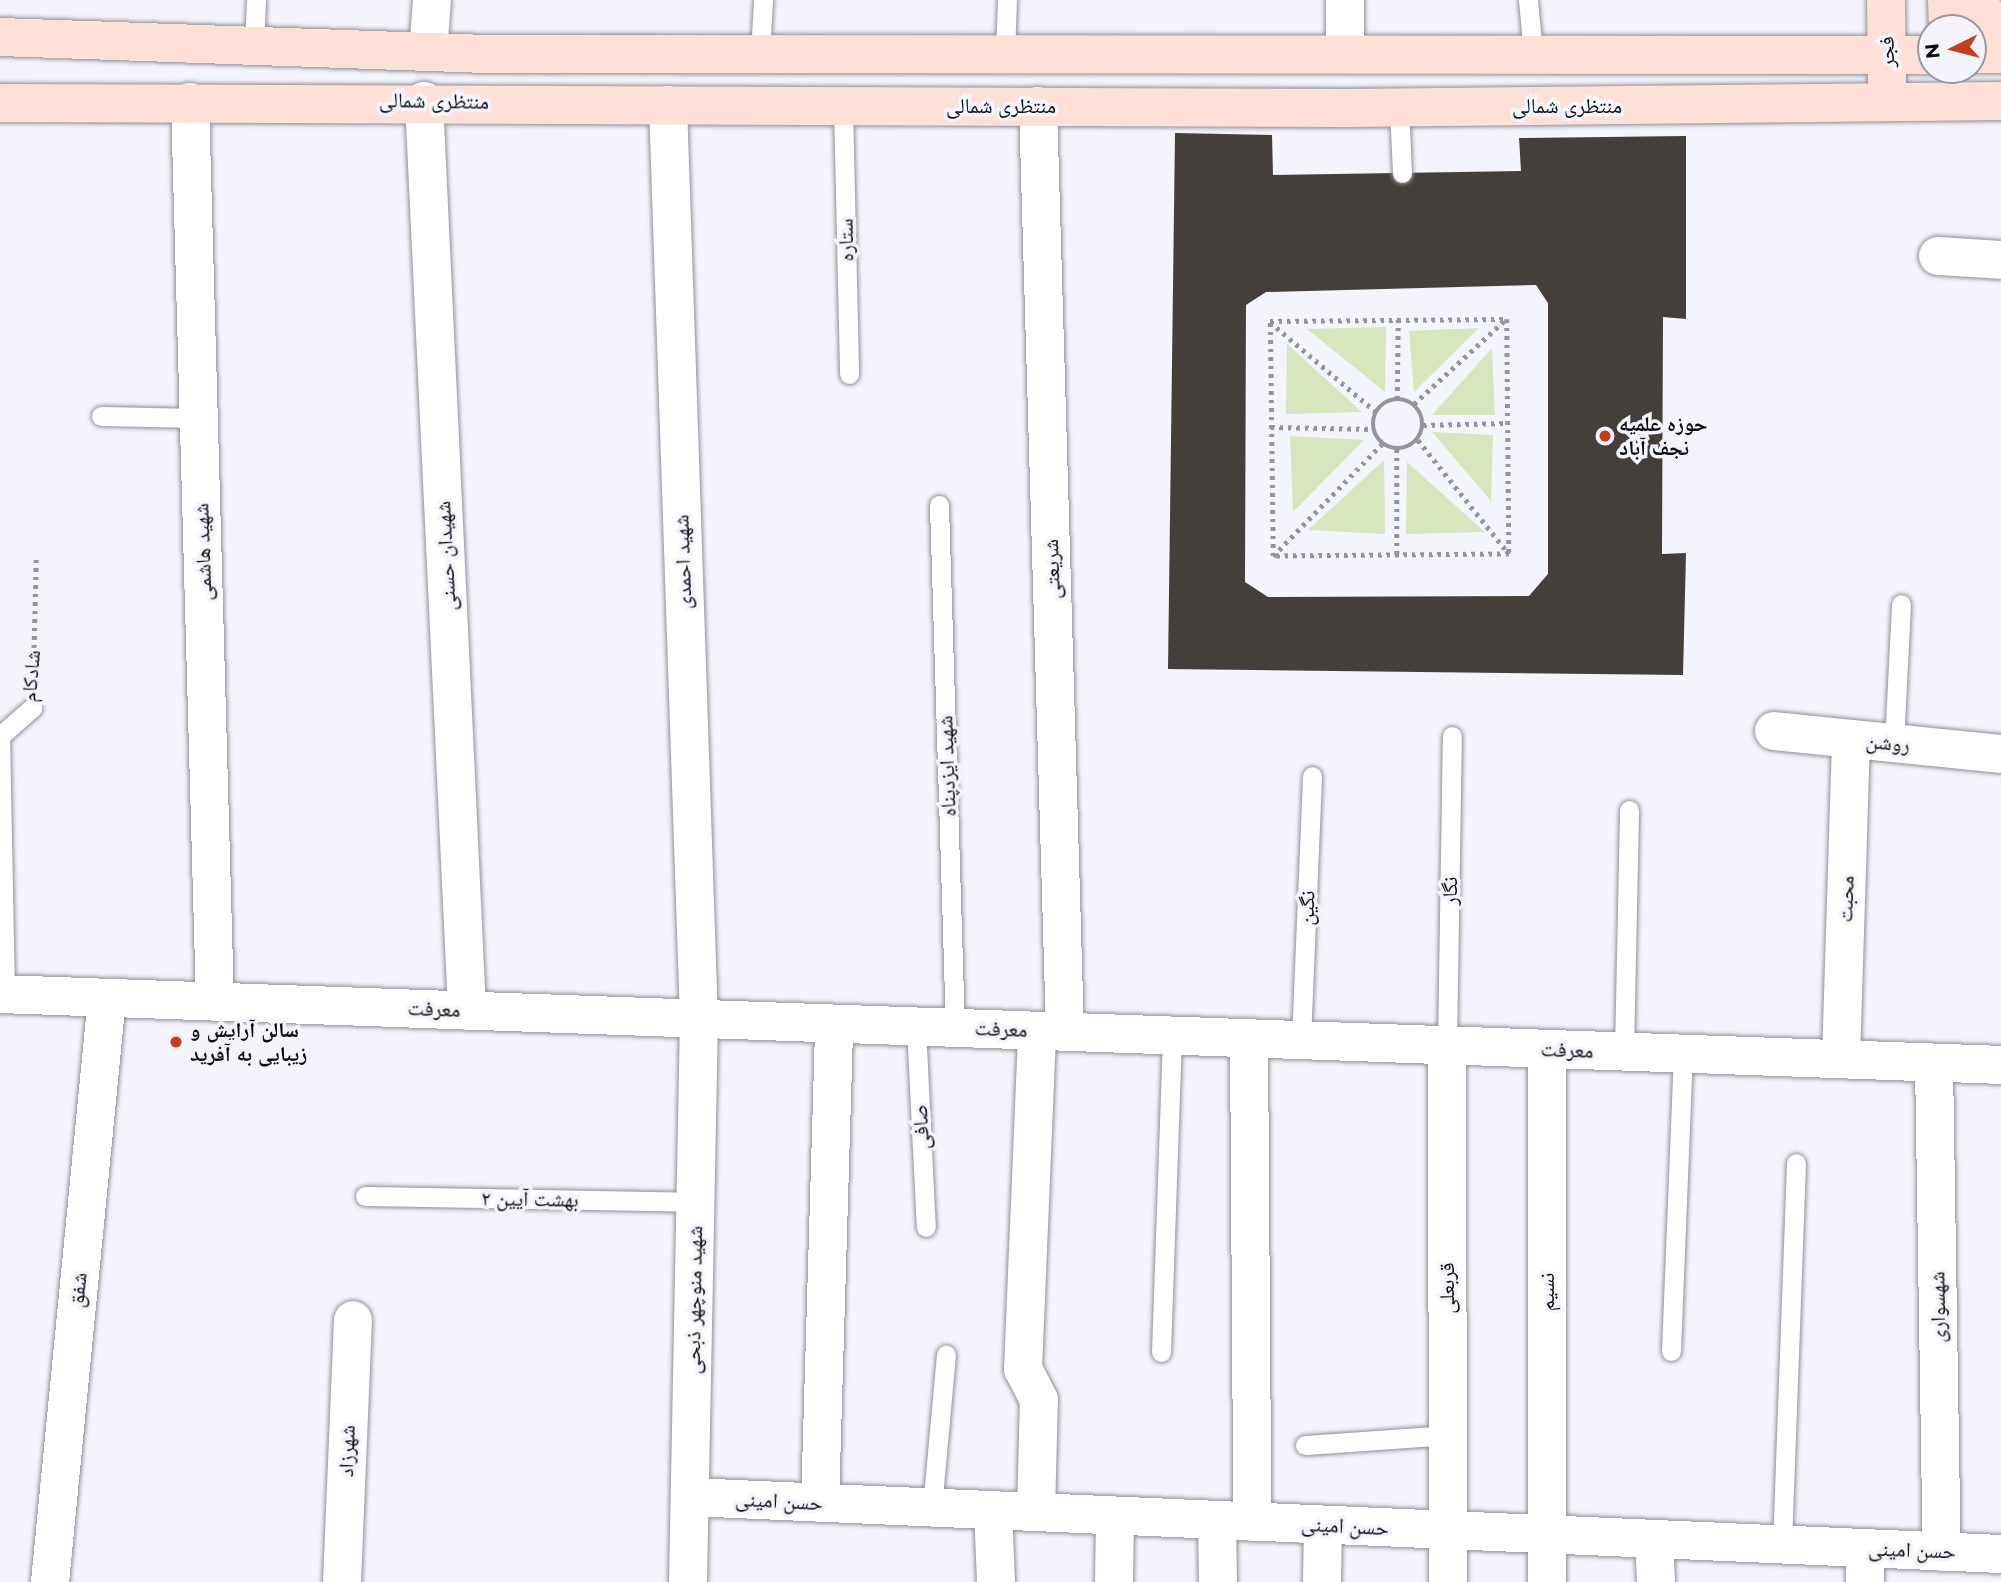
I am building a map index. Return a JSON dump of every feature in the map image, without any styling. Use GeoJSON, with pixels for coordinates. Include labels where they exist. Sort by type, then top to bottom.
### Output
{"type":"FeatureCollection","features":[{"type":"Feature","properties":{"kind":"main road","name":"فجر"},"geometry":{"type":"LineString","coordinates":[[1886,0],[1887,103]]}},
{"type":"Feature","properties":{"kind":"main road"},"geometry":{"type":"LineString","coordinates":[[1973,0],[2001,30]]}},
{"type":"Feature","properties":{"kind":"main road"},"geometry":{"type":"LineString","coordinates":[[0,37],[428,52],[1917,55]]}},
{"type":"Feature","properties":{"kind":"main road","name":"منتظری شمالی"},"geometry":{"type":"LineString","coordinates":[[0,103],[424,101],[668,105],[1399,107],[1887,103],[1949,86],[2001,101]]}},
{"type":"Feature","properties":{"kind":"street"},"geometry":{"type":"LineString","coordinates":[[428,52],[432,0]]}},
{"type":"Feature","properties":{"kind":"street"},"geometry":{"type":"LineString","coordinates":[[1345,0],[1345,53]]}},
{"type":"Feature","properties":{"kind":"street","name":"شهیدان حسنی"},"geometry":{"type":"LineString","coordinates":[[424,101],[467,1010]]}},
{"type":"Feature","properties":{"kind":"street","name":"شهید هاشمی"},"geometry":{"type":"LineString","coordinates":[[190,102],[215,1002]]}},
{"type":"Feature","properties":{"kind":"street","name":"شهید احمدی"},"geometry":{"type":"LineString","coordinates":[[668,105],[699,1019]]}},
{"type":"Feature","properties":{"kind":"street","name":"شریعتی"},"geometry":{"type":"LineString","coordinates":[[1036,1512],[1039,1400],[1023,1369],[1051,1031],[1038,106]]}},
{"type":"Feature","properties":{"kind":"street"},"geometry":{"type":"LineString","coordinates":[[1938,256],[2001,260]]}},
{"type":"Feature","properties":{"kind":"street","name":"روشن"},"geometry":{"type":"LineString","coordinates":[[1774,731],[2001,754]]}},
{"type":"Feature","properties":{"kind":"street","name":"محبت"},"geometry":{"type":"LineString","coordinates":[[1841,1059],[1851,739]]}},
{"type":"Feature","properties":{"kind":"street","name":"معرفت"},"geometry":{"type":"LineString","coordinates":[[2,994],[2001,1065]]}},
{"type":"Feature","properties":{"kind":"street","name":"شفق"},"geometry":{"type":"LineString","coordinates":[[50,1582],[107,998]]}},
{"type":"Feature","properties":{"kind":"street","name":"شهید منوچهر ذبحی"},"geometry":{"type":"LineString","coordinates":[[688,1582],[699,1019]]}},
{"type":"Feature","properties":{"kind":"street"},"geometry":{"type":"LineString","coordinates":[[820,1503],[834,1024]]}},
{"type":"Feature","properties":{"kind":"street"},"geometry":{"type":"LineString","coordinates":[[1218,1582],[1234,1521],[1250,1038]]}},
{"type":"Feature","properties":{"kind":"street","name":"قربعلی"},"geometry":{"type":"LineString","coordinates":[[1447,1046],[1448,1582]]}},
{"type":"Feature","properties":{"kind":"street","name":"نسیم"},"geometry":{"type":"LineString","coordinates":[[1546,1049],[1547,1582]]}},
{"type":"Feature","properties":{"kind":"street","name":"شهسواری"},"geometry":{"type":"LineString","coordinates":[[1934,1063],[1942,1552]]}},
{"type":"Feature","properties":{"kind":"street","name":"شهرزاد"},"geometry":{"type":"LineString","coordinates":[[342,1582],[353,1320]]}},
{"type":"Feature","properties":{"kind":"street","name":"حسن امینی"},"geometry":{"type":"LineString","coordinates":[[690,1497],[1782,1545],[1864,1565],[1942,1552],[2001,1554]]}},
{"type":"Feature","properties":{"kind":"street"},"geometry":{"type":"LineString","coordinates":[[993,1510],[996,1582]]}},
{"type":"Feature","properties":{"kind":"street"},"geometry":{"type":"LineString","coordinates":[[1114,1582],[1115,1516]]}},
{"type":"Feature","properties":{"kind":"street"},"geometry":{"type":"LineString","coordinates":[[1322,1582],[1323,1525]]}},
{"type":"Feature","properties":{"kind":"street"},"geometry":{"type":"LineString","coordinates":[[1654,1539],[1656,1582]]}},
{"type":"Feature","properties":{"kind":"lane"},"geometry":{"type":"LineString","coordinates":[[254,46],[256,0]]}},
{"type":"Feature","properties":{"kind":"lane"},"geometry":{"type":"LineString","coordinates":[[760,54],[763,0]]}},
{"type":"Feature","properties":{"kind":"lane"},"geometry":{"type":"LineString","coordinates":[[1005,54],[1007,0]]}},
{"type":"Feature","properties":{"kind":"lane"},"geometry":{"type":"LineString","coordinates":[[1528,0],[1533,53]]}},
{"type":"Feature","properties":{"kind":"lane","name":"ستاره"},"geometry":{"type":"LineString","coordinates":[[842,105],[849,374]]}},
{"type":"Feature","properties":{"kind":"lane"},"geometry":{"type":"LineString","coordinates":[[1399,107],[1402,173]]}},
{"type":"Feature","properties":{"kind":"lane"},"geometry":{"type":"LineString","coordinates":[[101,416],[199,418]]}},
{"type":"Feature","properties":{"kind":"lane","name":"شهید ایزدپناه"},"geometry":{"type":"LineString","coordinates":[[939,505],[955,1028]]}},
{"type":"Feature","properties":{"kind":"lane"},"geometry":{"type":"LineString","coordinates":[[1894,743],[1901,604]]}},
{"type":"Feature","properties":{"kind":"lane","name":"شادکام"},"geometry":{"type":"LineString","coordinates":[[2,994],[0,736],[32,708]]}},
{"type":"Feature","properties":{"kind":"lane","name":"نگار"},"geometry":{"type":"LineString","coordinates":[[1447,1046],[1452,736]]}},
{"type":"Feature","properties":{"kind":"lane","name":"نگین"},"geometry":{"type":"LineString","coordinates":[[1301,1040],[1312,776]]}},
{"type":"Feature","properties":{"kind":"lane"},"geometry":{"type":"LineString","coordinates":[[1624,1052],[1629,810]]}},
{"type":"Feature","properties":{"kind":"lane","name":"صافی"},"geometry":{"type":"LineString","coordinates":[[916,1027],[926,1227]]}},
{"type":"Feature","properties":{"kind":"lane"},"geometry":{"type":"LineString","coordinates":[[1161,1352],[1172,1035]]}},
{"type":"Feature","properties":{"kind":"lane"},"geometry":{"type":"LineString","coordinates":[[1671,1351],[1683,1054]]}},
{"type":"Feature","properties":{"kind":"lane"},"geometry":{"type":"LineString","coordinates":[[1782,1545],[1796,1163]]}},
{"type":"Feature","properties":{"kind":"lane","name":"بهشت آیین ۲"},"geometry":{"type":"LineString","coordinates":[[365,1196],[696,1202]]}},
{"type":"Feature","properties":{"kind":"lane"},"geometry":{"type":"LineString","coordinates":[[932,1508],[946,1354]]}},
{"type":"Feature","properties":{"kind":"lane"},"geometry":{"type":"LineString","coordinates":[[1305,1445],[1447,1434]]}},
{"type":"Feature","properties":{"kind":"path"},"geometry":{"type":"LineString","coordinates":[[1270,321],[1507,319]]}},
{"type":"Feature","properties":{"kind":"path"},"geometry":{"type":"LineString","coordinates":[[1414,404],[1507,319]]}},
{"type":"Feature","properties":{"kind":"path"},"geometry":{"type":"LineString","coordinates":[[1507,319],[1509,554]]}},
{"type":"Feature","properties":{"kind":"path"},"geometry":{"type":"LineString","coordinates":[[1397,399],[1398,320]]}},
{"type":"Feature","properties":{"kind":"path"},"geometry":{"type":"LineString","coordinates":[[1270,321],[1376,412]]}},
{"type":"Feature","properties":{"kind":"path"},"geometry":{"type":"LineString","coordinates":[[1270,321],[1273,556]]}},
{"type":"Feature","properties":{"kind":"path"},"geometry":{"type":"LineString","coordinates":[[1376,412],[1397,399],[1414,404]]}},
{"type":"Feature","properties":{"kind":"path"},"geometry":{"type":"LineString","coordinates":[[1376,412],[1374,429],[1382,444],[1397,449],[1418,440],[1423,425],[1414,404]]}},
{"type":"Feature","properties":{"kind":"path"},"geometry":{"type":"LineString","coordinates":[[1423,425],[1507,422]]}},
{"type":"Feature","properties":{"kind":"path"},"geometry":{"type":"LineString","coordinates":[[1271,427],[1374,429]]}},
{"type":"Feature","properties":{"kind":"path"},"geometry":{"type":"LineString","coordinates":[[1418,440],[1509,554]]}},
{"type":"Feature","properties":{"kind":"path"},"geometry":{"type":"LineString","coordinates":[[1273,556],[1382,444]]}},
{"type":"Feature","properties":{"kind":"path"},"geometry":{"type":"LineString","coordinates":[[1397,449],[1397,555]]}},
{"type":"Feature","properties":{"kind":"path"},"geometry":{"type":"LineString","coordinates":[[1273,556],[1509,554]]}},
{"type":"Feature","properties":{"kind":"path","name":"شادکام"},"geometry":{"type":"LineString","coordinates":[[32,708],[36,555]]}},
{"type":"Feature","properties":{"kind":"green space"},"geometry":{"type":"Polygon","coordinates":[[[1386,327],[1385,392],[1307,329],[1386,327]]]}},
{"type":"Feature","properties":{"kind":"green space"},"geometry":{"type":"Polygon","coordinates":[[[1479,328],[1414,392],[1409,331],[1479,328]]]}},
{"type":"Feature","properties":{"kind":"green space"},"geometry":{"type":"Polygon","coordinates":[[[1287,344],[1362,412],[1286,414],[1287,344]]]}},
{"type":"Feature","properties":{"kind":"green space"},"geometry":{"type":"Polygon","coordinates":[[[1492,348],[1495,415],[1432,415],[1492,348]]]}},
{"type":"Feature","properties":{"kind":"green space"},"geometry":{"type":"Polygon","coordinates":[[[1432,432],[1493,435],[1491,501],[1432,432]]]}},
{"type":"Feature","properties":{"kind":"green space"},"geometry":{"type":"Polygon","coordinates":[[[1290,436],[1364,440],[1293,512],[1290,436]]]}},
{"type":"Feature","properties":{"kind":"green space"},"geometry":{"type":"Polygon","coordinates":[[[1384,460],[1385,534],[1308,530],[1384,460]]]}},
{"type":"Feature","properties":{"kind":"green space"},"geometry":{"type":"Polygon","coordinates":[[[1407,462],[1485,532],[1406,534],[1407,462]]]}},
{"type":"Feature","properties":{"kind":"building","name":"حوزه علمیه نجف آباد"},"geometry":{"type":"Polygon","coordinates":[[[1175,133],[1272,135],[1273,175],[1521,171],[1519,138],[1686,136],[1686,319],[1663,317],[1662,554],[1686,553],[1683,675],[1168,669],[1175,133]],[[1536,285],[1266,292],[1246,305],[1245,582],[1268,597],[1529,596],[1548,574],[1548,303],[1536,285]]]}},
{"type":"Feature","properties":{"kind":"place","name":"حوزه علمیه نجف آباد"},"geometry":{"type":"Point","coordinates":[1605,436]}},
{"type":"Feature","properties":{"kind":"place","name":"سالن آرایش و زیبایی به آفرید"},"geometry":{"type":"Point","coordinates":[176,1042]}}]}
